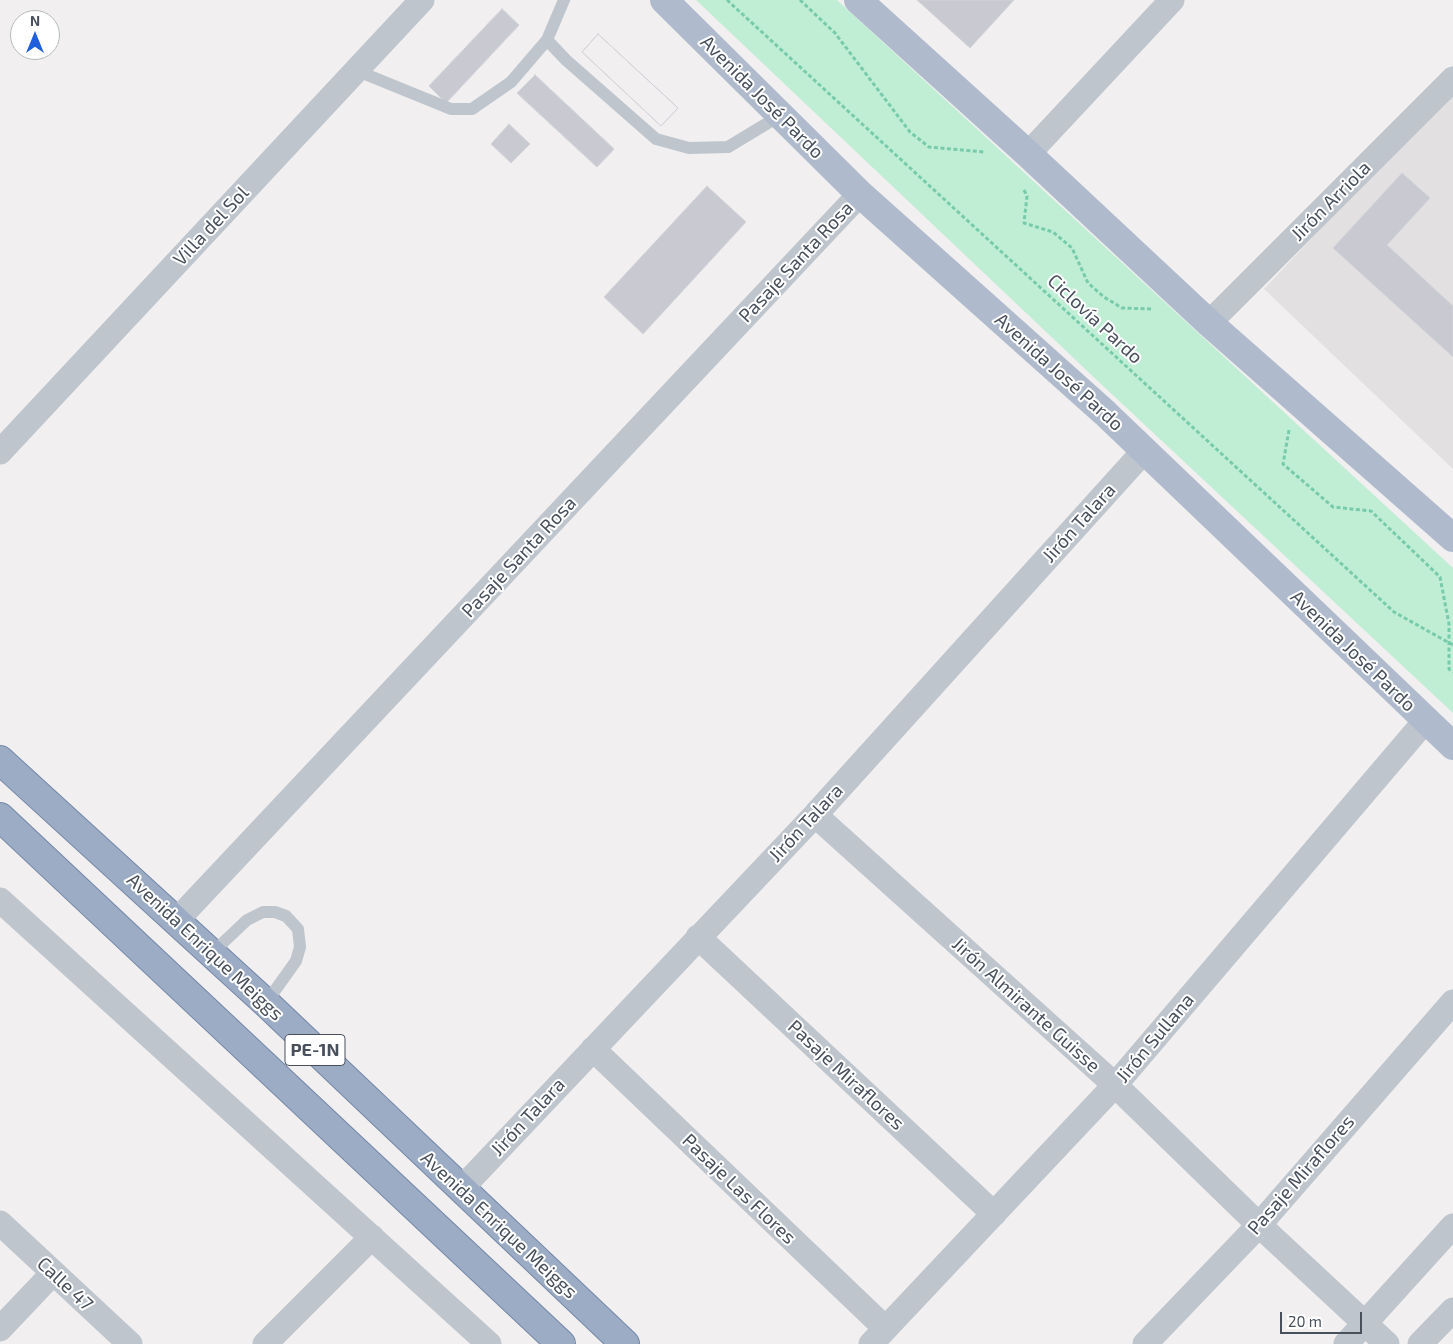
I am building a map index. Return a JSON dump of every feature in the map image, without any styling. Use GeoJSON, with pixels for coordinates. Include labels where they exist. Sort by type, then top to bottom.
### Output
{"type":"FeatureCollection","features":[{"type":"Feature","properties":{"kind":"highway","name":"Avenida Enrique Meiggs"},"geometry":{"type":"LineString","coordinates":[[0,760],[177,920],[625,1344]]}},
{"type":"Feature","properties":{"kind":"highway","name":"PE-1N"},"geometry":{"type":"LineString","coordinates":[[0,817],[561,1344]]}},
{"type":"Feature","properties":{"kind":"main road","name":"Avenida José Pardo"},"geometry":{"type":"LineString","coordinates":[[664,0],[860,194],[1145,450],[1453,746]]}},
{"type":"Feature","properties":{"kind":"main road"},"geometry":{"type":"LineString","coordinates":[[858,0],[1028,154],[1209,323],[1453,538]]}},
{"type":"Feature","properties":{"kind":"street"},"geometry":{"type":"LineString","coordinates":[[1028,154],[1172,0]]}},
{"type":"Feature","properties":{"kind":"street","name":"Villa del Sol"},"geometry":{"type":"LineString","coordinates":[[0,452],[418,1]]}},
{"type":"Feature","properties":{"kind":"street","name":"Jirón Arriola"},"geometry":{"type":"LineString","coordinates":[[1209,323],[1453,79]]}},
{"type":"Feature","properties":{"kind":"street","name":"Pasaje Santa Rosa"},"geometry":{"type":"LineString","coordinates":[[177,920],[860,194]]}},
{"type":"Feature","properties":{"kind":"street","name":"Jirón Talara"},"geometry":{"type":"LineString","coordinates":[[461,1189],[815,814],[1145,450]]}},
{"type":"Feature","properties":{"kind":"street","name":"Jirón Sullana"},"geometry":{"type":"LineString","coordinates":[[878,1336],[1115,1085],[1426,720]]}},
{"type":"Feature","properties":{"kind":"street","name":"Jirón Almirante Guisse"},"geometry":{"type":"LineString","coordinates":[[815,814],[1115,1085],[1259,1225],[1387,1344]]}},
{"type":"Feature","properties":{"kind":"street"},"geometry":{"type":"LineString","coordinates":[[0,900],[489,1344]]}},
{"type":"Feature","properties":{"kind":"street","name":"Pasaje Miraflores"},"geometry":{"type":"LineString","coordinates":[[698,937],[994,1214]]}},
{"type":"Feature","properties":{"kind":"street","name":"Pasaje Miraflores"},"geometry":{"type":"LineString","coordinates":[[1145,1344],[1259,1225],[1453,1002]]}},
{"type":"Feature","properties":{"kind":"street","name":"Pasaje Las Flores"},"geometry":{"type":"LineString","coordinates":[[593,1049],[878,1336]]}},
{"type":"Feature","properties":{"kind":"street","name":"Calle 47"},"geometry":{"type":"LineString","coordinates":[[0,1223],[130,1344]]}},
{"type":"Feature","properties":{"kind":"street"},"geometry":{"type":"LineString","coordinates":[[1346,1344],[1453,1226]]}},
{"type":"Feature","properties":{"kind":"street"},"geometry":{"type":"LineString","coordinates":[[265,1344],[372,1237]]}},
{"type":"Feature","properties":{"kind":"street"},"geometry":{"type":"LineString","coordinates":[[0,1329],[53,1274]]}},
{"type":"Feature","properties":{"kind":"street"},"geometry":{"type":"LineString","coordinates":[[1420,1344],[1453,1310]]}},
{"type":"Feature","properties":{"kind":"lane"},"geometry":{"type":"LineString","coordinates":[[356,70],[450,109],[472,109],[511,82],[547,40],[564,0]]}},
{"type":"Feature","properties":{"kind":"lane"},"geometry":{"type":"LineString","coordinates":[[547,40],[566,60],[656,139],[689,148],[728,147],[781,115]]}},
{"type":"Feature","properties":{"kind":"lane"},"geometry":{"type":"LineString","coordinates":[[212,953],[247,920],[263,912],[274,912],[286,916],[298,929],[300,947],[296,961],[266,1004]]}},
{"type":"Feature","properties":{"kind":"path","name":"Ciclovía Pardo"},"geometry":{"type":"LineString","coordinates":[[727,0],[1394,612],[1451,644]]}},
{"type":"Feature","properties":{"kind":"path"},"geometry":{"type":"LineString","coordinates":[[800,0],[835,33],[910,132],[929,147],[984,152],[992,156]]}},
{"type":"Feature","properties":{"kind":"path"},"geometry":{"type":"LineString","coordinates":[[1023,189],[1027,196],[1024,223],[1053,232],[1072,248],[1088,283],[1093,288],[1122,308],[1160,310]]}},
{"type":"Feature","properties":{"kind":"path"},"geometry":{"type":"LineString","coordinates":[[1282,423],[1289,430],[1283,464],[1333,508],[1371,511],[1440,576],[1451,644],[1449,668],[1453,672]]}},
{"type":"Feature","properties":{"kind":"shaded area"},"geometry":{"type":"Polygon","coordinates":[[[1453,88],[1453,469],[1264,289],[1453,88]]]}},
{"type":"Feature","properties":{"kind":"green space"},"geometry":{"type":"Polygon","coordinates":[[[696,0],[837,0],[1453,568],[1453,713],[1101,384],[696,0]]]}},
{"type":"Feature","properties":{"kind":"building"},"geometry":{"type":"Polygon","coordinates":[[[917,0],[1014,0],[970,48],[917,0]]]}},
{"type":"Feature","properties":{"kind":"building"},"geometry":{"type":"Polygon","coordinates":[[[502,9],[519,25],[446,103],[429,86],[502,9]]]}},
{"type":"Feature","properties":{"kind":"building"},"geometry":{"type":"Polygon","coordinates":[[[502,9],[519,25],[446,103],[429,86],[502,9]]]}},
{"type":"Feature","properties":{"kind":"building"},"geometry":{"type":"Polygon","coordinates":[[[502,9],[519,25],[446,103],[429,86],[502,9]]]}},
{"type":"Feature","properties":{"kind":"building"},"geometry":{"type":"Polygon","coordinates":[[[598,34],[678,108],[661,126],[582,52],[598,34]]]}},
{"type":"Feature","properties":{"kind":"building"},"geometry":{"type":"Polygon","coordinates":[[[598,34],[678,108],[661,126],[582,52],[598,34]]]}},
{"type":"Feature","properties":{"kind":"building"},"geometry":{"type":"Polygon","coordinates":[[[535,75],[614,149],[597,167],[517,93],[535,75]]]}},
{"type":"Feature","properties":{"kind":"building"},"geometry":{"type":"Polygon","coordinates":[[[535,75],[614,149],[597,167],[517,93],[535,75]]]}},
{"type":"Feature","properties":{"kind":"building"},"geometry":{"type":"Polygon","coordinates":[[[535,75],[614,149],[597,167],[517,93],[535,75]]]}},
{"type":"Feature","properties":{"kind":"building"},"geometry":{"type":"Polygon","coordinates":[[[509,124],[530,144],[511,163],[491,144],[509,124]]]}},
{"type":"Feature","properties":{"kind":"building"},"geometry":{"type":"Polygon","coordinates":[[[1402,173],[1430,198],[1387,245],[1453,306],[1453,357],[1333,248],[1402,173]]]}},
{"type":"Feature","properties":{"kind":"building"},"geometry":{"type":"Polygon","coordinates":[[[707,186],[746,222],[643,334],[604,297],[707,186]]]}}]}
